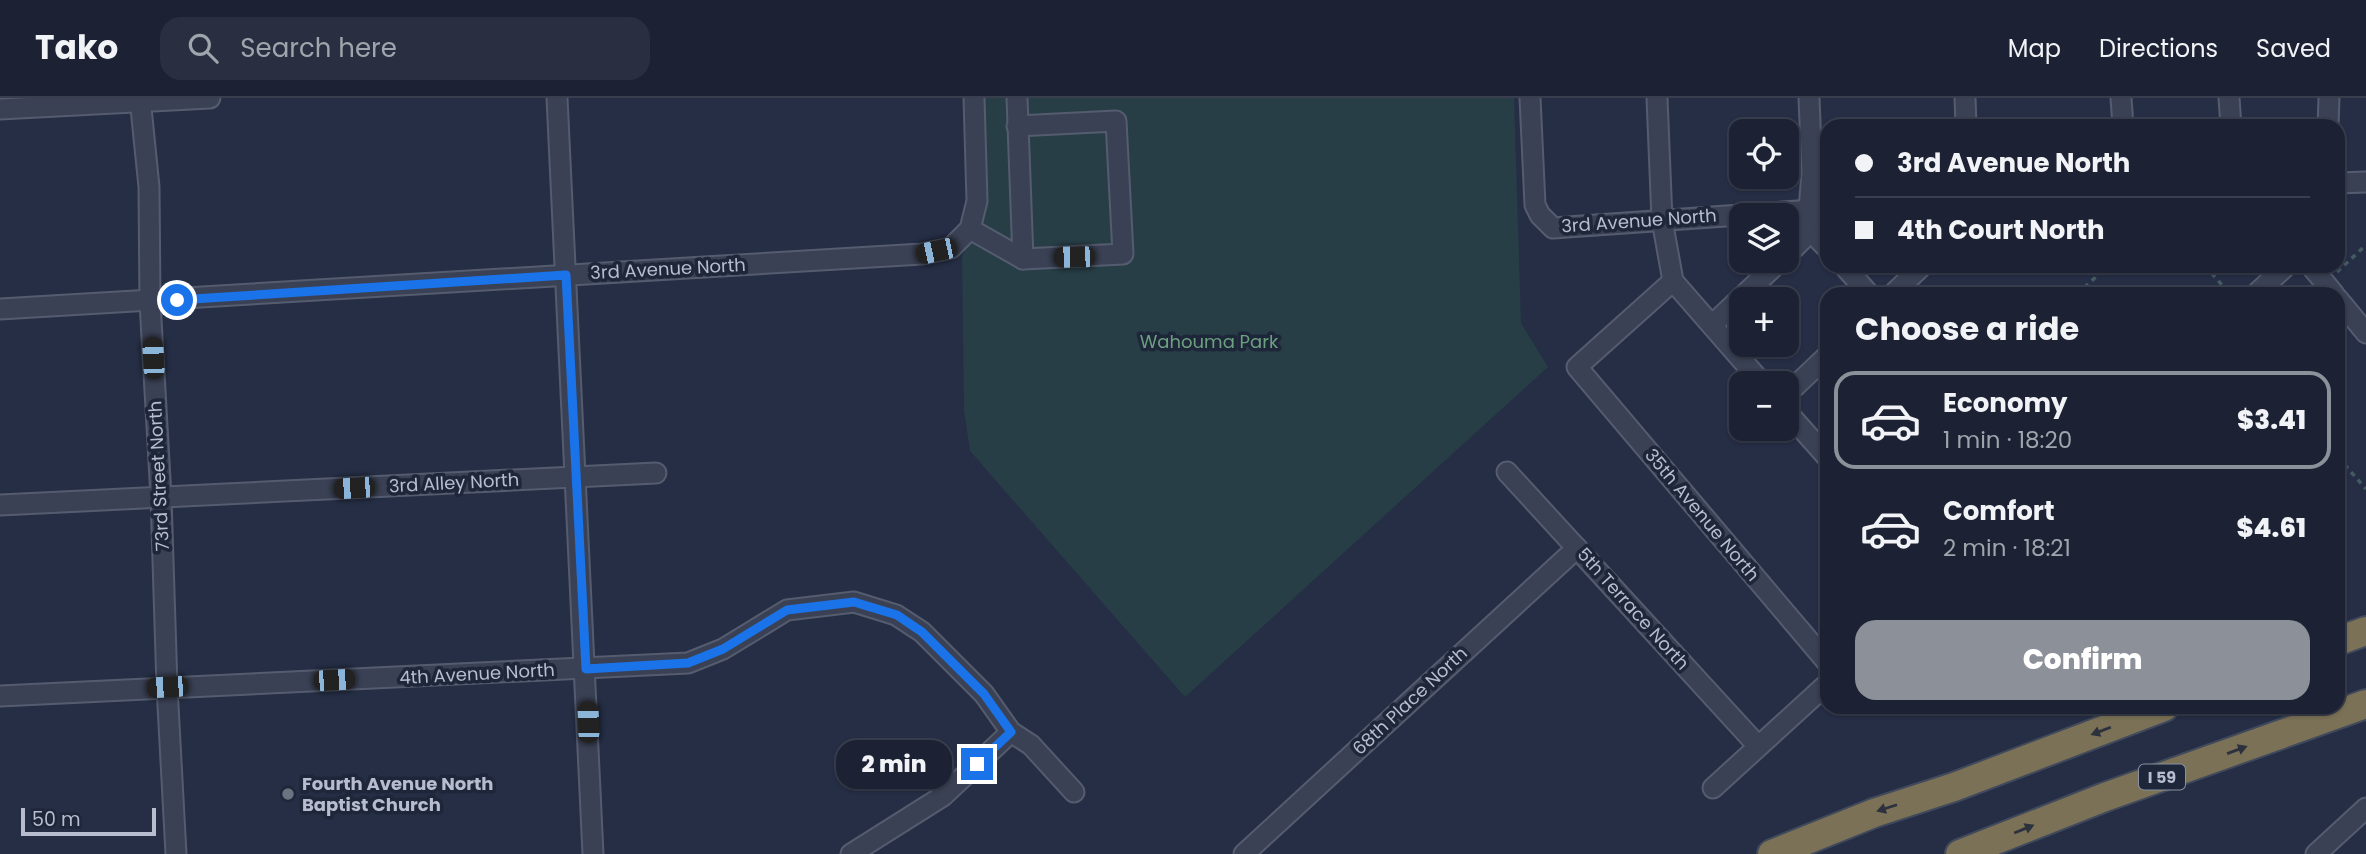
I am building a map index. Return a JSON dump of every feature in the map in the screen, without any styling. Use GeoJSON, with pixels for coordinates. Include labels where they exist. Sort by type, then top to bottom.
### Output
{"type":"FeatureCollection","features":[{"type":"Feature","properties":{"kind":"highway"},"geometry":{"type":"LineString","coordinates":[[2345,638],[2366,631]]}},
{"type":"Feature","properties":{"kind":"highway","name":"I 59"},"geometry":{"type":"LineString","coordinates":[[2345,711],[2366,704]]}},
{"type":"Feature","properties":{"kind":"highway"},"geometry":{"type":"LineString","coordinates":[[1772,854],[1874,813],[1954,787],[2147,714]]}},
{"type":"Feature","properties":{"kind":"highway","name":"I 59"},"geometry":{"type":"LineString","coordinates":[[1960,854],[2105,797],[2338,714]]}},
{"type":"Feature","properties":{"kind":"street"},"geometry":{"type":"LineString","coordinates":[[0,109],[210,98]]}},
{"type":"Feature","properties":{"kind":"street"},"geometry":{"type":"LineString","coordinates":[[557,98],[593,854]]}},
{"type":"Feature","properties":{"kind":"street"},"geometry":{"type":"LineString","coordinates":[[974,98],[977,201],[963,236],[1023,258],[1124,254],[1116,121],[1017,125]]}},
{"type":"Feature","properties":{"kind":"street"},"geometry":{"type":"LineString","coordinates":[[1017,98],[1023,258]]}},
{"type":"Feature","properties":{"kind":"street","name":"3rd Avenue North"},"geometry":{"type":"LineString","coordinates":[[1530,98],[1535,205],[1540,215],[1553,228],[1818,210]]}},
{"type":"Feature","properties":{"kind":"street"},"geometry":{"type":"LineString","coordinates":[[1657,98],[1662,220],[1673,281],[1752,371]]}},
{"type":"Feature","properties":{"kind":"street"},"geometry":{"type":"LineString","coordinates":[[1809,98],[1812,172],[1818,210],[1817,238],[1820,241]]}},
{"type":"Feature","properties":{"kind":"street"},"geometry":{"type":"LineString","coordinates":[[1965,98],[1966,119]]}},
{"type":"Feature","properties":{"kind":"street"},"geometry":{"type":"LineString","coordinates":[[2121,98],[2122,119]]}},
{"type":"Feature","properties":{"kind":"street"},"geometry":{"type":"LineString","coordinates":[[2229,98],[2230,119]]}},
{"type":"Feature","properties":{"kind":"street"},"geometry":{"type":"LineString","coordinates":[[2328,119],[2329,98]]}},
{"type":"Feature","properties":{"kind":"street","name":"73rd Street North"},"geometry":{"type":"LineString","coordinates":[[140,100],[149,187],[150,302],[176,854]]}},
{"type":"Feature","properties":{"kind":"street"},"geometry":{"type":"LineString","coordinates":[[2345,183],[2366,182]]}},
{"type":"Feature","properties":{"kind":"street"},"geometry":{"type":"LineString","coordinates":[[1799,243],[1818,210]]}},
{"type":"Feature","properties":{"kind":"street","name":"3rd Avenue North"},"geometry":{"type":"LineString","coordinates":[[0,309],[922,254],[951,248],[963,236]]}},
{"type":"Feature","properties":{"kind":"street"},"geometry":{"type":"LineString","coordinates":[[1712,325],[1767,273]]}},
{"type":"Feature","properties":{"kind":"street"},"geometry":{"type":"LineString","coordinates":[[1850,273],[1863,287]]}},
{"type":"Feature","properties":{"kind":"street"},"geometry":{"type":"LineString","coordinates":[[1900,287],[1915,273]]}},
{"type":"Feature","properties":{"kind":"street"},"geometry":{"type":"LineString","coordinates":[[2264,287],[2278,273]]}},
{"type":"Feature","properties":{"kind":"street"},"geometry":{"type":"LineString","coordinates":[[2317,273],[2329,287]]}},
{"type":"Feature","properties":{"kind":"street","name":"35th Avenue North"},"geometry":{"type":"LineString","coordinates":[[1673,281],[1577,367],[1820,654]]}},
{"type":"Feature","properties":{"kind":"street"},"geometry":{"type":"LineString","coordinates":[[2345,308],[2366,333]]}},
{"type":"Feature","properties":{"kind":"street"},"geometry":{"type":"LineString","coordinates":[[1799,383],[1820,363]]}},
{"type":"Feature","properties":{"kind":"street"},"geometry":{"type":"LineString","coordinates":[[1799,426],[1820,449]]}},
{"type":"Feature","properties":{"kind":"street","name":"5th Terrace North"},"geometry":{"type":"LineString","coordinates":[[1507,472],[1758,746]]}},
{"type":"Feature","properties":{"kind":"street","name":"3rd Alley North"},"geometry":{"type":"LineString","coordinates":[[0,505],[656,473]]}},
{"type":"Feature","properties":{"kind":"street","name":"68th Place North"},"geometry":{"type":"LineString","coordinates":[[1244,854],[1577,548]]}},
{"type":"Feature","properties":{"kind":"street","name":"4th Avenue North"},"geometry":{"type":"LineString","coordinates":[[0,696],[688,663],[723,649],[787,610],[854,602],[897,615],[922,632],[984,694],[1011,732],[1031,745],[1074,792]]}},
{"type":"Feature","properties":{"kind":"street"},"geometry":{"type":"LineString","coordinates":[[1713,788],[1820,690]]}},
{"type":"Feature","properties":{"kind":"street"},"geometry":{"type":"LineString","coordinates":[[851,854],[943,796],[1011,732]]}},
{"type":"Feature","properties":{"kind":"street"},"geometry":{"type":"LineString","coordinates":[[2316,854],[2366,807]]}},
{"type":"Feature","properties":{"kind":"path"},"geometry":{"type":"LineString","coordinates":[[2345,270],[2366,245]]}},
{"type":"Feature","properties":{"kind":"path"},"geometry":{"type":"LineString","coordinates":[[2085,287],[2100,273]]}},
{"type":"Feature","properties":{"kind":"path"},"geometry":{"type":"LineString","coordinates":[[2211,273],[2224,287]]}},
{"type":"Feature","properties":{"kind":"path"},"geometry":{"type":"LineString","coordinates":[[2331,287],[2343,273]]}},
{"type":"Feature","properties":{"kind":"path"},"geometry":{"type":"LineString","coordinates":[[2345,465],[2366,489]]}},
{"type":"Feature","properties":{"kind":"green space","name":"Wahouma Park"},"geometry":{"type":"Polygon","coordinates":[[[983,98],[1514,98],[1521,323],[1548,367],[1185,697],[970,451],[964,410],[962,256],[981,223],[987,202],[983,98]]]}},
{"type":"Feature","properties":{"kind":"place","name":"Fourth Avenue North Baptist Church"},"geometry":{"type":"Point","coordinates":[288,794]}},
{"type":"Feature","properties":{"kind":"route"},"geometry":{"type":"LineString","coordinates":[[177,300],[566,275],[586,669],[688,663],[723,649],[787,610],[854,602],[897,615],[922,632],[984,694],[1011,732],[977,764]]}}]}
